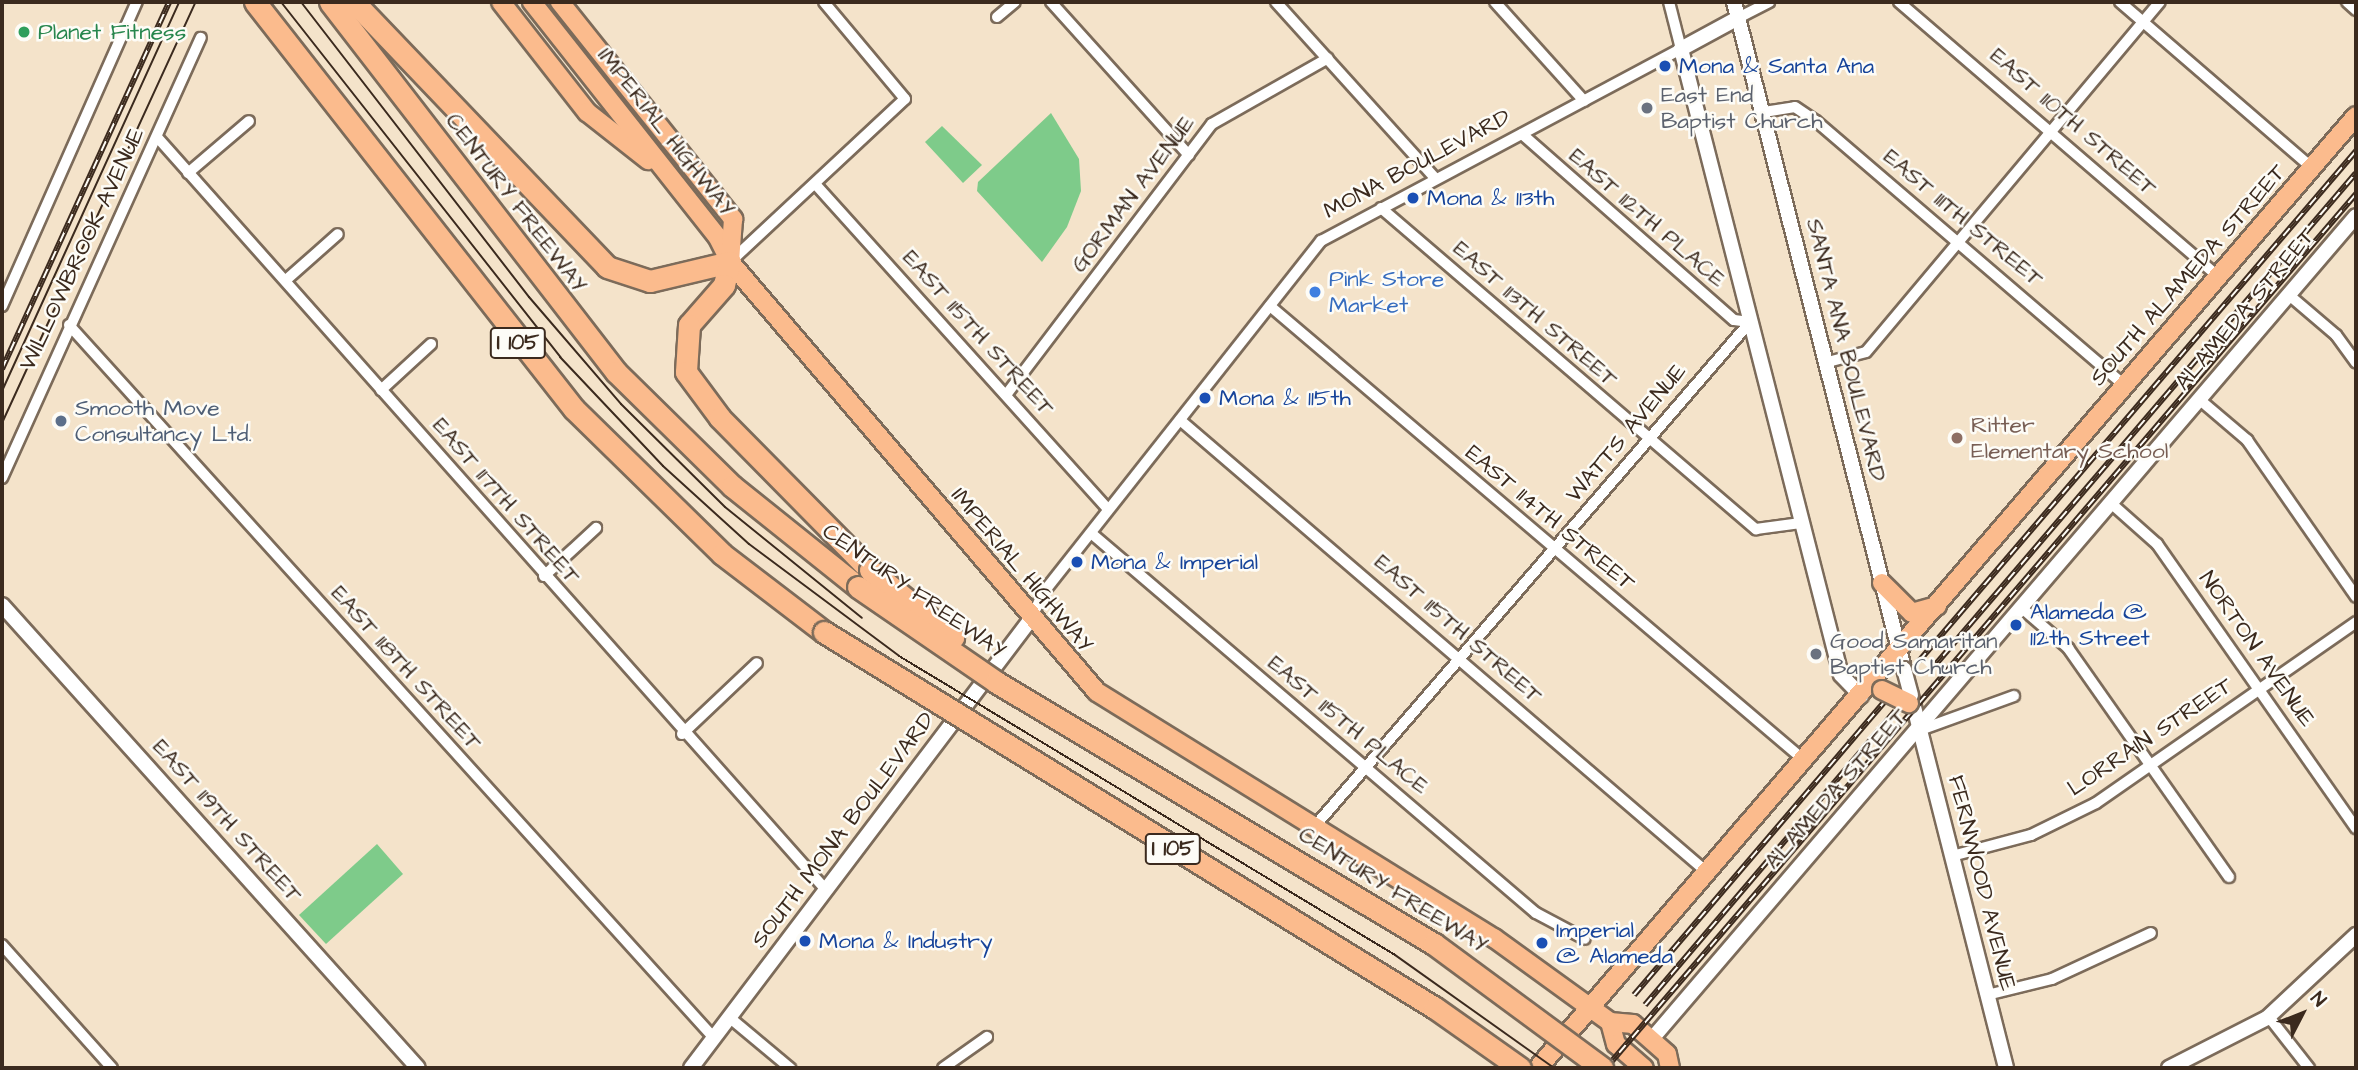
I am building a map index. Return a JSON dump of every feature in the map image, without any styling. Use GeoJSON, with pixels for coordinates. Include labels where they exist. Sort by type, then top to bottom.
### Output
{"type":"FeatureCollection","features":[{"type":"Feature","properties":{"kind":"highway","name":"CENTURY FREEWAY"},"geometry":{"type":"LineString","coordinates":[[330,2],[617,372],[696,455],[996,681],[1434,944],[1602,1068]]}},
{"type":"Feature","properties":{"kind":"highway"},"geometry":{"type":"LineString","coordinates":[[354,2],[607,267],[650,281],[730,262],[724,285],[689,325],[686,372],[720,418],[864,579]]}},
{"type":"Feature","properties":{"kind":"highway","name":"I 105"},"geometry":{"type":"LineString","coordinates":[[256,4],[574,409],[722,554],[824,632],[1390,980],[1520,1068]]}},
{"type":"Feature","properties":{"kind":"main road"},"geometry":{"type":"LineString","coordinates":[[501,2],[587,112],[672,179]]}},
{"type":"Feature","properties":{"kind":"main road","name":"IMPERIAL HIGHWAY"},"geometry":{"type":"LineString","coordinates":[[532,2],[672,179],[730,262],[1031,619],[1097,692],[1315,826],[1590,1006],[1609,1022],[1616,1044],[1644,1068]]}},
{"type":"Feature","properties":{"kind":"main road"},"geometry":{"type":"LineString","coordinates":[[560,2],[733,219],[730,262]]}},
{"type":"Feature","properties":{"kind":"main road","name":"SOUTH ALAMEDA STREET"},"geometry":{"type":"LineString","coordinates":[[1590,1006],[1861,696],[2356,116]]}},
{"type":"Feature","properties":{"kind":"main road"},"geometry":{"type":"LineString","coordinates":[[1882,583],[1912,613],[1937,606]]}},
{"type":"Feature","properties":{"kind":"main road"},"geometry":{"type":"LineString","coordinates":[[1861,696],[1882,690],[1912,703]]}},
{"type":"Feature","properties":{"kind":"main road"},"geometry":{"type":"LineString","coordinates":[[1538,1068],[1590,1006]]}},
{"type":"Feature","properties":{"kind":"main road","name":"IMPERIAL HIGHWAY"},"geometry":{"type":"LineString","coordinates":[[1609,1022],[1633,1024],[1651,1040],[1670,1068]]}},
{"type":"Feature","properties":{"kind":"street"},"geometry":{"type":"LineString","coordinates":[[2,306],[137,2]]}},
{"type":"Feature","properties":{"kind":"street"},"geometry":{"type":"LineString","coordinates":[[730,262],[817,186],[905,99],[824,2]]}},
{"type":"Feature","properties":{"kind":"street"},"geometry":{"type":"LineString","coordinates":[[997,17],[1016,2]]}},
{"type":"Feature","properties":{"kind":"street"},"geometry":{"type":"LineString","coordinates":[[1051,2],[1189,155]]}},
{"type":"Feature","properties":{"kind":"street"},"geometry":{"type":"LineString","coordinates":[[1276,2],[1435,178]]}},
{"type":"Feature","properties":{"kind":"street"},"geometry":{"type":"LineString","coordinates":[[1495,2],[1584,101]]}},
{"type":"Feature","properties":{"kind":"street"},"geometry":{"type":"LineString","coordinates":[[1669,2],[1841,675],[1861,696]]}},
{"type":"Feature","properties":{"kind":"street","name":"SANTA ANA BOULEVARD"},"geometry":{"type":"LineString","coordinates":[[1734,2],[1912,703]]}},
{"type":"Feature","properties":{"kind":"street","name":"MONA BOULEVARD"},"geometry":{"type":"LineString","coordinates":[[1031,619],[1108,509],[1321,241],[1769,2]]}},
{"type":"Feature","properties":{"kind":"street","name":"EAST 110TH STREET"},"geometry":{"type":"LineString","coordinates":[[1899,2],[2218,276]]}},
{"type":"Feature","properties":{"kind":"street"},"geometry":{"type":"LineString","coordinates":[[2120,2],[2312,169]]}},
{"type":"Feature","properties":{"kind":"street"},"geometry":{"type":"LineString","coordinates":[[1825,363],[1866,352],[1957,240],[2160,2]]}},
{"type":"Feature","properties":{"kind":"street"},"geometry":{"type":"LineString","coordinates":[[2347,2],[2356,10]]}},
{"type":"Feature","properties":{"kind":"street","name":"WILLOWBROOK AVENUE"},"geometry":{"type":"LineString","coordinates":[[2,478],[201,38]]}},
{"type":"Feature","properties":{"kind":"street","name":"GORMAN AVENUE"},"geometry":{"type":"LineString","coordinates":[[1006,395],[1212,124],[1328,58]]}},
{"type":"Feature","properties":{"kind":"street","name":"EAST 111TH STREET"},"geometry":{"type":"LineString","coordinates":[[1764,112],[1795,107],[1816,121],[2125,386]]}},
{"type":"Feature","properties":{"kind":"street"},"geometry":{"type":"LineString","coordinates":[[188,173],[249,121]]}},
{"type":"Feature","properties":{"kind":"street","name":"EAST 112TH PLACE"},"geometry":{"type":"LineString","coordinates":[[1522,134],[1734,320],[1750,322]]}},
{"type":"Feature","properties":{"kind":"street","name":"EAST 117TH STREET"},"geometry":{"type":"LineString","coordinates":[[157,137],[286,280],[682,734],[826,890]]}},
{"type":"Feature","properties":{"kind":"street","name":"EAST 115TH STREET"},"geometry":{"type":"LineString","coordinates":[[817,186],[1108,509]]}},
{"type":"Feature","properties":{"kind":"street","name":"EAST 113TH STREET"},"geometry":{"type":"LineString","coordinates":[[1381,208],[1648,440],[1756,529],[1801,523]]}},
{"type":"Feature","properties":{"kind":"street","name":"ALAMEDA STREET"},"geometry":{"type":"LineString","coordinates":[[1651,1040],[1920,730],[2356,216]]}},
{"type":"Feature","properties":{"kind":"street"},"geometry":{"type":"LineString","coordinates":[[286,280],[338,234]]}},
{"type":"Feature","properties":{"kind":"street"},"geometry":{"type":"LineString","coordinates":[[2289,295],[2336,335],[2356,363]]}},
{"type":"Feature","properties":{"kind":"street","name":"EAST 114TH STREET"},"geometry":{"type":"LineString","coordinates":[[1270,306],[1805,761]]}},
{"type":"Feature","properties":{"kind":"street","name":"WATTS AVENUE"},"geometry":{"type":"LineString","coordinates":[[1315,826],[1750,322]]}},
{"type":"Feature","properties":{"kind":"street","name":"EAST 118TH STREET"},"geometry":{"type":"LineString","coordinates":[[69,325],[714,1038]]}},
{"type":"Feature","properties":{"kind":"street"},"geometry":{"type":"LineString","coordinates":[[381,390],[431,344]]}},
{"type":"Feature","properties":{"kind":"street"},"geometry":{"type":"LineString","coordinates":[[2200,400],[2247,440],[2356,597]]}},
{"type":"Feature","properties":{"kind":"street","name":"EAST 115TH STREET"},"geometry":{"type":"LineString","coordinates":[[1180,420],[1707,873]]}},
{"type":"Feature","properties":{"kind":"street","name":"NORTON AVENUE"},"geometry":{"type":"LineString","coordinates":[[2112,503],[2157,544],[2356,828]]}},
{"type":"Feature","properties":{"kind":"street"},"geometry":{"type":"LineString","coordinates":[[544,576],[596,528]]}},
{"type":"Feature","properties":{"kind":"street","name":"EAST 115TH PLACE"},"geometry":{"type":"LineString","coordinates":[[1091,533],[1536,913],[1585,939]]}},
{"type":"Feature","properties":{"kind":"street","name":"EAST 119TH STREET"},"geometry":{"type":"LineString","coordinates":[[2,605],[418,1068]]}},
{"type":"Feature","properties":{"kind":"street"},"geometry":{"type":"LineString","coordinates":[[2023,609],[2068,648],[2229,877]]}},
{"type":"Feature","properties":{"kind":"street","name":"SOUTH MONA BOULEVARD"},"geometry":{"type":"LineString","coordinates":[[691,1068],[1031,619]]}},
{"type":"Feature","properties":{"kind":"street","name":"LORRAIN STREET"},"geometry":{"type":"LineString","coordinates":[[1952,856],[2031,835],[2096,803],[2356,622]]}},
{"type":"Feature","properties":{"kind":"street"},"geometry":{"type":"LineString","coordinates":[[682,734],[757,663]]}},
{"type":"Feature","properties":{"kind":"street"},"geometry":{"type":"LineString","coordinates":[[1920,730],[2014,696]]}},
{"type":"Feature","properties":{"kind":"street","name":"FERNWOOD AVENUE"},"geometry":{"type":"LineString","coordinates":[[1912,703],[2006,1068]]}},
{"type":"Feature","properties":{"kind":"street"},"geometry":{"type":"LineString","coordinates":[[1987,995],[2052,979],[2151,933]]}},
{"type":"Feature","properties":{"kind":"street"},"geometry":{"type":"LineString","coordinates":[[2169,1068],[2269,1017],[2356,935]]}},
{"type":"Feature","properties":{"kind":"street"},"geometry":{"type":"LineString","coordinates":[[2,946],[112,1068]]}},
{"type":"Feature","properties":{"kind":"street"},"geometry":{"type":"LineString","coordinates":[[729,1017],[790,1068]]}},
{"type":"Feature","properties":{"kind":"street"},"geometry":{"type":"LineString","coordinates":[[2269,1017],[2309,1068]]}},
{"type":"Feature","properties":{"kind":"street"},"geometry":{"type":"LineString","coordinates":[[943,1068],[987,1037]]}},
{"type":"Feature","properties":{"kind":"green space"},"geometry":{"type":"Polygon","coordinates":[[[1051,113],[1079,159],[1081,191],[1067,227],[1042,262],[977,191],[978,182],[1051,113]]]}},
{"type":"Feature","properties":{"kind":"green space"},"geometry":{"type":"Polygon","coordinates":[[[942,126],[982,165],[963,183],[925,142],[942,126]]]}},
{"type":"Feature","properties":{"kind":"green space"},"geometry":{"type":"Polygon","coordinates":[[[377,844],[403,874],[326,944],[299,915],[377,844]]]}},
{"type":"Feature","properties":{"kind":"tram line"},"geometry":{"type":"LineString","coordinates":[[2,391],[179,2]]}},
{"type":"Feature","properties":{"kind":"tram line"},"geometry":{"type":"LineString","coordinates":[[2,423],[196,2]]}},
{"type":"Feature","properties":{"kind":"tram line"},"geometry":{"type":"LineString","coordinates":[[281,2],[560,357],[663,466],[749,544],[899,656],[1395,955],[1554,1068]]}},
{"type":"Feature","properties":{"kind":"tram line"},"geometry":{"type":"LineString","coordinates":[[301,2],[529,297],[621,404],[725,507],[862,618]]}},
{"type":"Feature","properties":{"kind":"railway"},"geometry":{"type":"LineString","coordinates":[[2,369],[169,2]]}},
{"type":"Feature","properties":{"kind":"railway"},"geometry":{"type":"LineString","coordinates":[[1919,661],[2356,151]]}},
{"type":"Feature","properties":{"kind":"railway"},"geometry":{"type":"LineString","coordinates":[[1930,671],[2356,173]]}},
{"type":"Feature","properties":{"kind":"railway"},"geometry":{"type":"LineString","coordinates":[[1606,1068],[2356,194]]}},
{"type":"Feature","properties":{"kind":"railway"},"geometry":{"type":"LineString","coordinates":[[1634,995],[1884,702]]}},
{"type":"Feature","properties":{"kind":"railway"},"geometry":{"type":"LineString","coordinates":[[1645,1005],[1895,711]]}},
{"type":"Feature","properties":{"kind":"place","name":"Planet Fitness"},"geometry":{"type":"Point","coordinates":[24,32]}},
{"type":"Feature","properties":{"kind":"place","name":"Mona & Santa Ana"},"geometry":{"type":"Point","coordinates":[1665,66]}},
{"type":"Feature","properties":{"kind":"place","name":"East End Baptist Church"},"geometry":{"type":"Point","coordinates":[1647,108]}},
{"type":"Feature","properties":{"kind":"place","name":"Mona & 113th"},"geometry":{"type":"Point","coordinates":[1413,198]}},
{"type":"Feature","properties":{"kind":"place","name":"Pink Store Market"},"geometry":{"type":"Point","coordinates":[1315,292]}},
{"type":"Feature","properties":{"kind":"place","name":"Mona & 115th"},"geometry":{"type":"Point","coordinates":[1205,398]}},
{"type":"Feature","properties":{"kind":"place","name":"Smooth Move Consultancy Ltd."},"geometry":{"type":"Point","coordinates":[61,421]}},
{"type":"Feature","properties":{"kind":"place","name":"Ritter Elementary School"},"geometry":{"type":"Point","coordinates":[1957,438]}},
{"type":"Feature","properties":{"kind":"place","name":"Mona & Imperial"},"geometry":{"type":"Point","coordinates":[1077,562]}},
{"type":"Feature","properties":{"kind":"place","name":"Alameda @ 112th Street"},"geometry":{"type":"Point","coordinates":[2016,625]}},
{"type":"Feature","properties":{"kind":"place","name":"Good Samaritan Baptist Church"},"geometry":{"type":"Point","coordinates":[1816,654]}},
{"type":"Feature","properties":{"kind":"place","name":"Mona & Industry"},"geometry":{"type":"Point","coordinates":[805,941]}},
{"type":"Feature","properties":{"kind":"place","name":"Imperial @ Alameda"},"geometry":{"type":"Point","coordinates":[1542,943]}}]}
